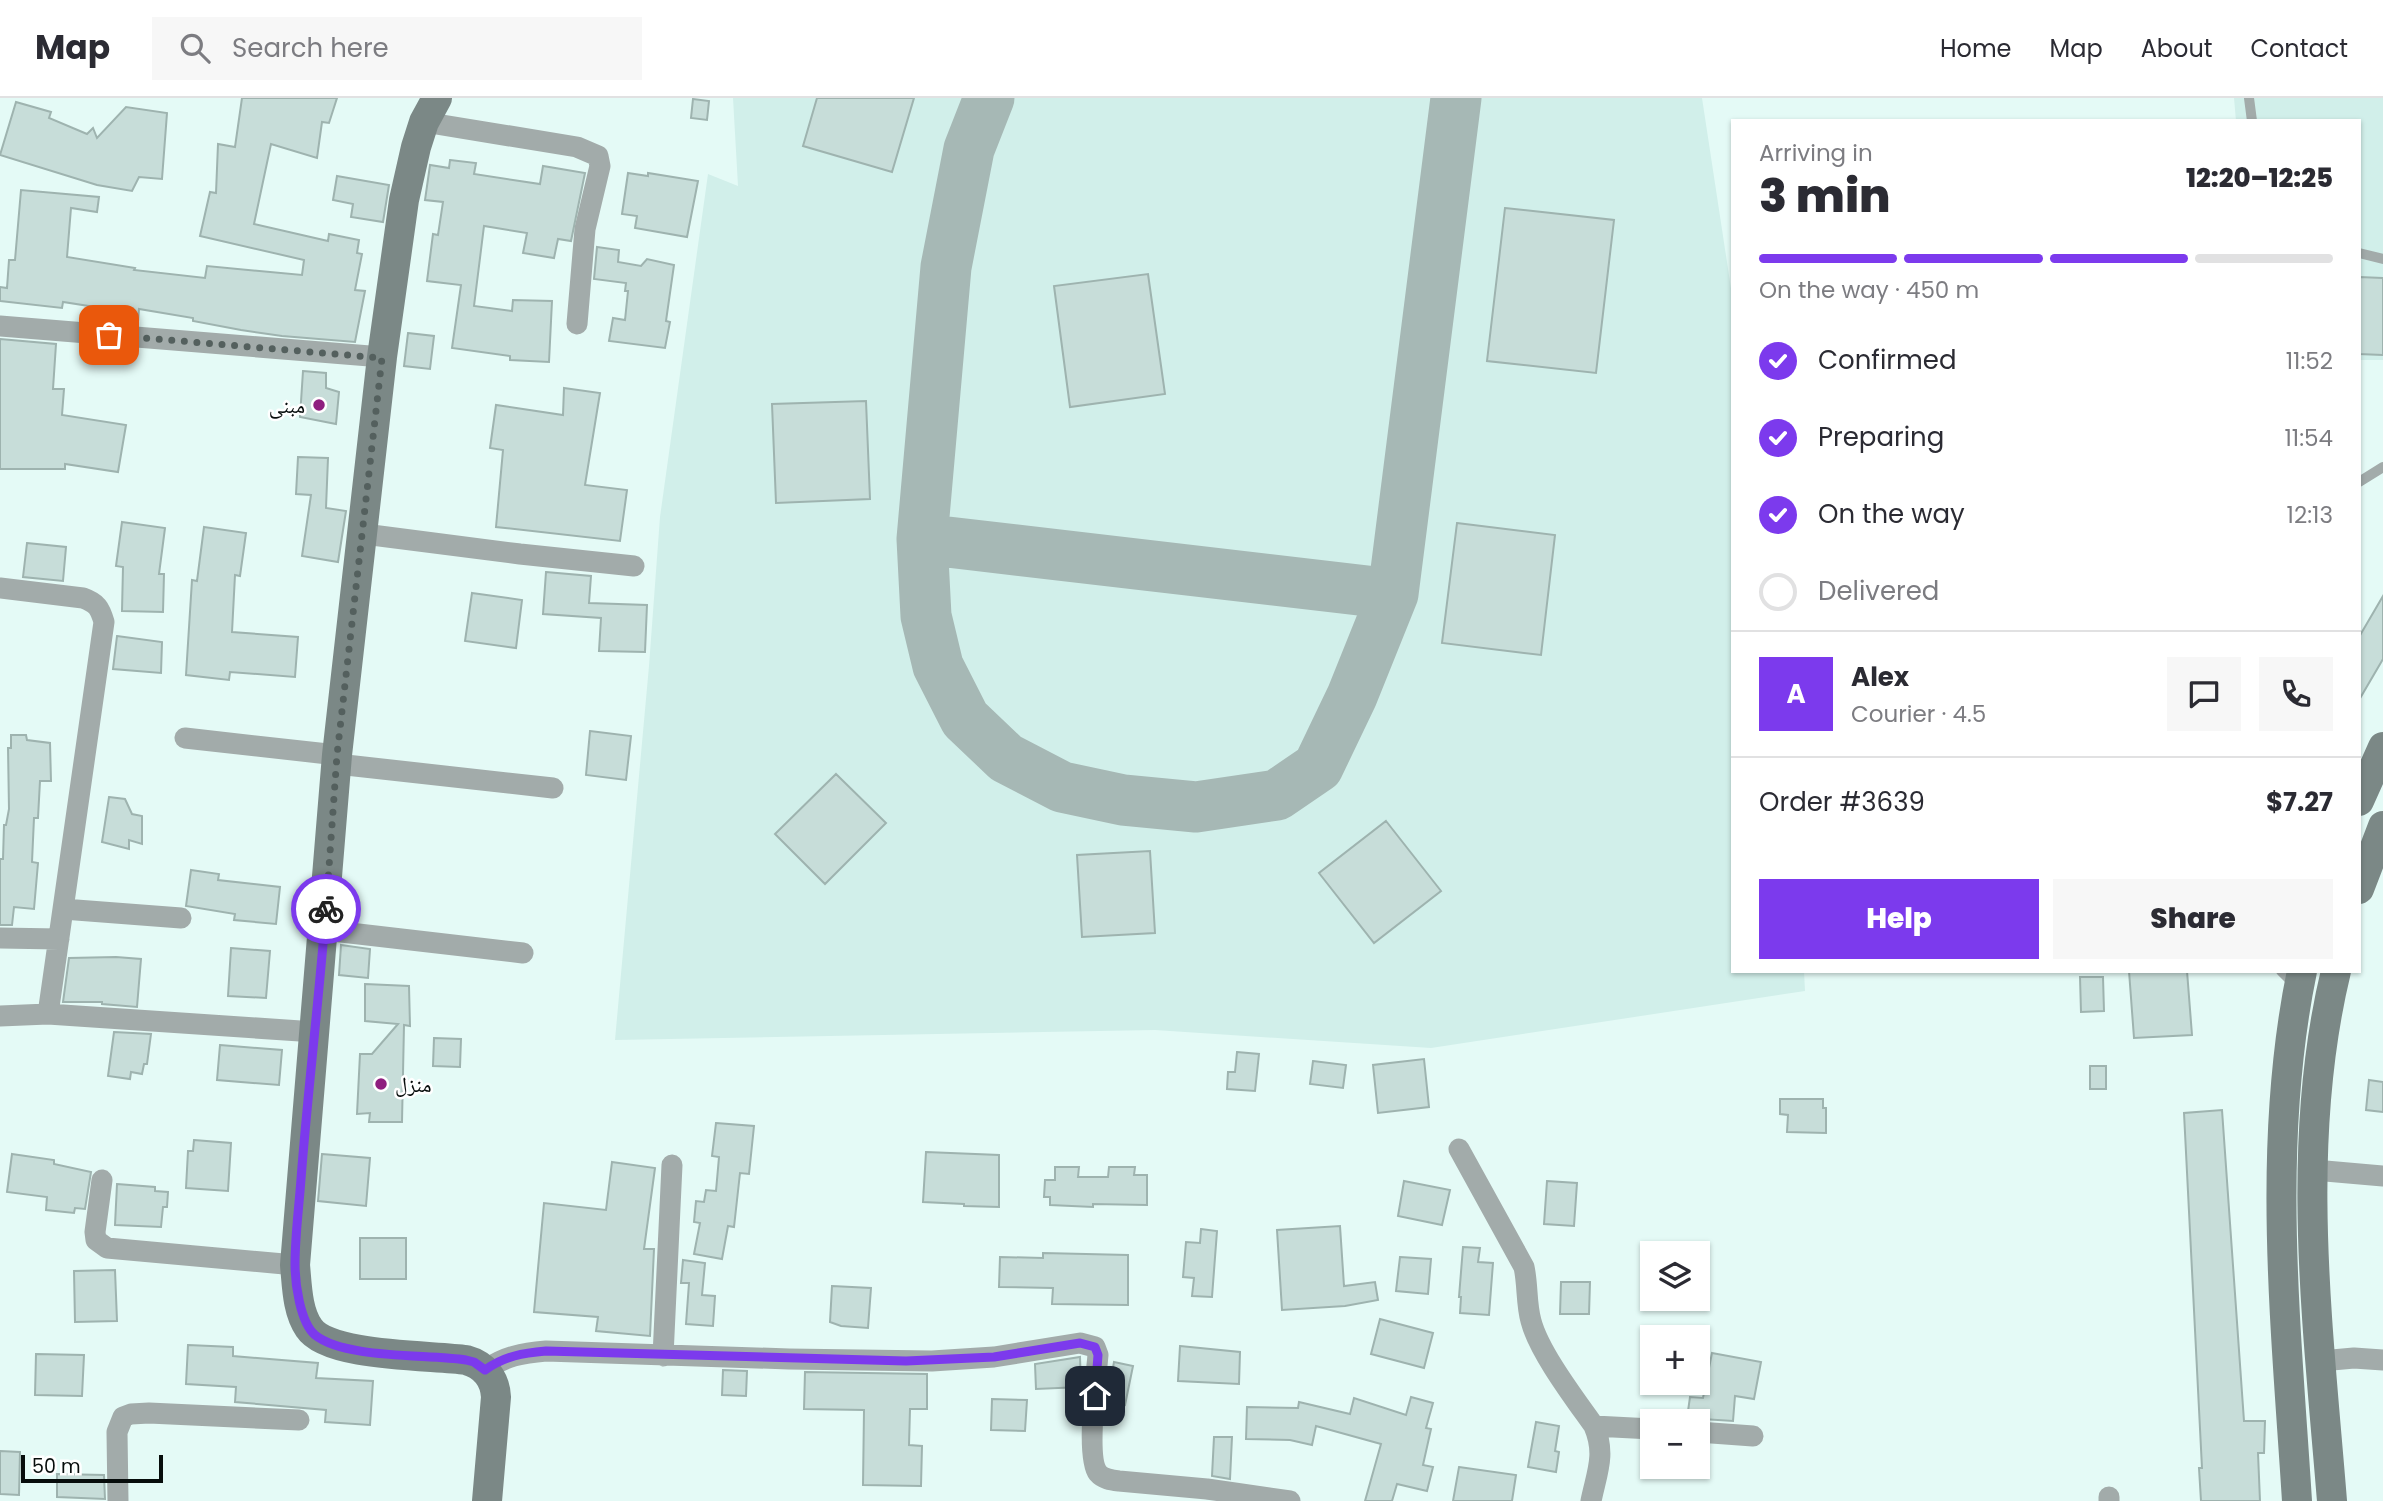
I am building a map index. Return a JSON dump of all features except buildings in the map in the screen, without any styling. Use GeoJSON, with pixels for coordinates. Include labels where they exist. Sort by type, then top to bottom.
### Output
{"type":"FeatureCollection","features":[{"type":"Feature","properties":{"kind":"main road"},"geometry":{"type":"LineString","coordinates":[[430,110],[416,147],[404,200],[382,358],[337,759],[295,1265],[298,1293],[307,1325],[327,1343],[361,1350],[466,1360],[485,1370],[494,1381],[496,1397],[487,1501]]}},
{"type":"Feature","properties":{"kind":"main road"},"geometry":{"type":"LineString","coordinates":[[2361,796],[2383,747]]}},
{"type":"Feature","properties":{"kind":"main road"},"geometry":{"type":"LineString","coordinates":[[2361,884],[2383,826]]}},
{"type":"Feature","properties":{"kind":"main road"},"geometry":{"type":"LineString","coordinates":[[2332,1501],[2315,1275],[2314,1170],[2318,1071],[2336,973]]}},
{"type":"Feature","properties":{"kind":"main road"},"geometry":{"type":"LineString","coordinates":[[2293,977],[2282,1161],[2283,1272],[2297,1501]]}},
{"type":"Feature","properties":{"kind":"street"},"geometry":{"type":"LineString","coordinates":[[430,110],[577,147],[598,156],[600,166],[580,263],[577,324]]}},
{"type":"Feature","properties":{"kind":"street"},"geometry":{"type":"LineString","coordinates":[[0,326],[382,358]]}},
{"type":"Feature","properties":{"kind":"street"},"geometry":{"type":"LineString","coordinates":[[363,534],[634,566]]}},
{"type":"Feature","properties":{"kind":"street"},"geometry":{"type":"LineString","coordinates":[[0,588],[83,598],[100,608],[104,622],[48,1014]]}},
{"type":"Feature","properties":{"kind":"street"},"geometry":{"type":"LineString","coordinates":[[185,738],[553,788]]}},
{"type":"Feature","properties":{"kind":"street"},"geometry":{"type":"LineString","coordinates":[[63,909],[181,918]]}},
{"type":"Feature","properties":{"kind":"street"},"geometry":{"type":"LineString","coordinates":[[324,930],[523,953]]}},
{"type":"Feature","properties":{"kind":"street"},"geometry":{"type":"LineString","coordinates":[[0,938],[59,939]]}},
{"type":"Feature","properties":{"kind":"street"},"geometry":{"type":"LineString","coordinates":[[0,1016],[48,1014],[315,1032]]}},
{"type":"Feature","properties":{"kind":"street"},"geometry":{"type":"LineString","coordinates":[[1459,1149],[1524,1267],[1528,1307],[1537,1337],[1594,1426],[1600,1441],[1601,1452],[1591,1501]]}},
{"type":"Feature","properties":{"kind":"street"},"geometry":{"type":"LineString","coordinates":[[663,1356],[673,1165]]}},
{"type":"Feature","properties":{"kind":"street"},"geometry":{"type":"LineString","coordinates":[[2314,1170],[2383,1176]]}},
{"type":"Feature","properties":{"kind":"street"},"geometry":{"type":"LineString","coordinates":[[102,1180],[95,1232],[96,1240],[107,1248],[295,1265]]}},
{"type":"Feature","properties":{"kind":"street"},"geometry":{"type":"LineString","coordinates":[[485,1370],[500,1360],[524,1353],[546,1351],[932,1361],[994,1357],[1088,1344],[1095,1347],[1098,1355],[1092,1450],[1098,1472],[1106,1479],[1208,1489],[1290,1501]]}},
{"type":"Feature","properties":{"kind":"street"},"geometry":{"type":"LineString","coordinates":[[2321,1361],[2354,1358],[2383,1360]]}},
{"type":"Feature","properties":{"kind":"street"},"geometry":{"type":"LineString","coordinates":[[118,1501],[117,1432],[123,1417],[149,1413],[299,1420]]}},
{"type":"Feature","properties":{"kind":"street"},"geometry":{"type":"LineString","coordinates":[[1594,1426],[1640,1428]]}},
{"type":"Feature","properties":{"kind":"street"},"geometry":{"type":"LineString","coordinates":[[1710,1433],[1753,1436]]}},
{"type":"Feature","properties":{"kind":"lane"},"geometry":{"type":"LineString","coordinates":[[2249,98],[2252,119]]}},
{"type":"Feature","properties":{"kind":"lane"},"geometry":{"type":"LineString","coordinates":[[2361,254],[2383,259]]}},
{"type":"Feature","properties":{"kind":"lane"},"geometry":{"type":"LineString","coordinates":[[2361,481],[2383,467]]}},
{"type":"Feature","properties":{"kind":"shaded area"},"geometry":{"type":"Polygon","coordinates":[[[733,98],[1702,98],[1731,288],[1731,973],[1804,973],[1805,991],[1431,1048],[1155,1030],[615,1040],[660,517],[708,174],[738,186],[733,98]]]}},
{"type":"Feature","properties":{"kind":"shaded area"},"geometry":{"type":"Polygon","coordinates":[[[2234,98],[2383,98],[2383,360],[2361,360],[2361,119],[2236,119],[2234,98]]]}},
{"type":"Feature","properties":{"kind":"taxiway"},"geometry":{"type":"LineString","coordinates":[[989,98],[969,149],[946,267],[922,539],[926,616],[938,666],[965,719],[1006,758],[1062,787],[1123,800],[1196,807],[1277,795],[1318,767],[1352,696],[1393,594],[1456,98]]}},
{"type":"Feature","properties":{"kind":"taxiway"},"geometry":{"type":"LineString","coordinates":[[922,539],[1393,594]]}},
{"type":"Feature","properties":{"kind":"way so far"},"geometry":{"type":"LineString","coordinates":[[109,335],[382,358],[337,755],[326,909]]}},
{"type":"Feature","properties":{"kind":"place","name":"مبنى"},"geometry":{"type":"Point","coordinates":[319,405]}},
{"type":"Feature","properties":{"kind":"place","name":"منزل"},"geometry":{"type":"Point","coordinates":[381,1084]}},
{"type":"Feature","properties":{"kind":"route"},"geometry":{"type":"LineString","coordinates":[[326,909],[295,1265],[298,1293],[307,1325],[327,1343],[361,1350],[466,1360],[485,1370],[500,1360],[524,1353],[546,1351],[932,1361],[994,1357],[1080,1343],[1095,1347],[1098,1355],[1095,1396]]}}]}
